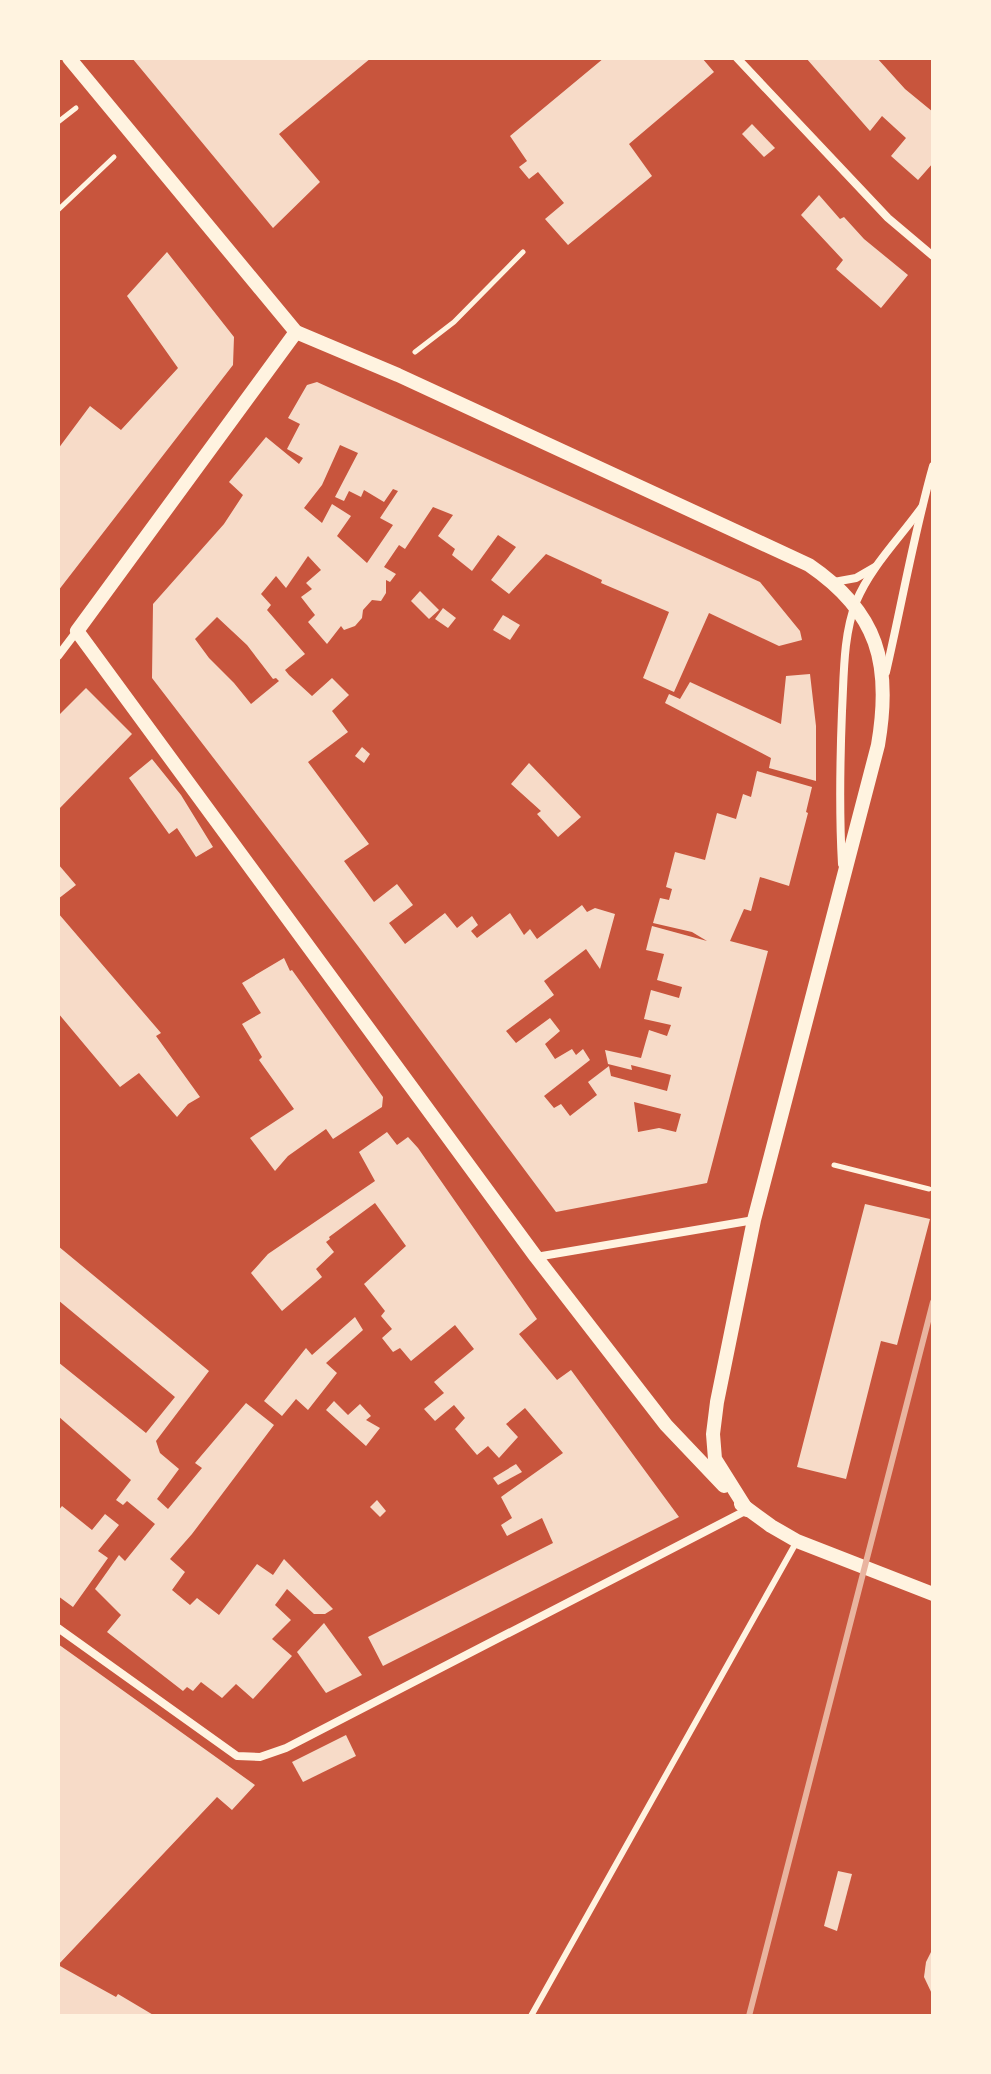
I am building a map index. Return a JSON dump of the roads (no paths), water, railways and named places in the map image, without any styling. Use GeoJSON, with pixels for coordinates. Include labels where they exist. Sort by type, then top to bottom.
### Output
{"type":"FeatureCollection","features":[{"type":"Feature","properties":{"kind":"street"},"geometry":{"type":"LineString","coordinates":[[69,58],[296,332],[398,375],[809,565],[834,582],[856,604],[877,652],[883,680],[884,713],[754,1220],[713,1434],[715,1459],[747,1510]]}},
{"type":"Feature","properties":{"kind":"street"},"geometry":{"type":"LineString","coordinates":[[737,58],[888,218],[933,256]]}},
{"type":"Feature","properties":{"kind":"street"},"geometry":{"type":"LineString","coordinates":[[58,656],[296,332]]}},
{"type":"Feature","properties":{"kind":"street"},"geometry":{"type":"LineString","coordinates":[[883,680],[933,466]]}},
{"type":"Feature","properties":{"kind":"street"},"geometry":{"type":"LineString","coordinates":[[843,871],[839,804],[845,650],[856,604],[876,566],[922,507]]}},
{"type":"Feature","properties":{"kind":"street"},"geometry":{"type":"LineString","coordinates":[[834,582],[856,578],[876,566]]}},
{"type":"Feature","properties":{"kind":"street"},"geometry":{"type":"LineString","coordinates":[[77,631],[536,1257],[666,1425],[747,1510],[797,1541],[933,1594]]}},
{"type":"Feature","properties":{"kind":"street"},"geometry":{"type":"LineString","coordinates":[[536,1257],[754,1220]]}},
{"type":"Feature","properties":{"kind":"street"},"geometry":{"type":"LineString","coordinates":[[58,1628],[237,1756],[260,1757],[286,1748],[747,1510]]}},
{"type":"Feature","properties":{"kind":"lane"},"geometry":{"type":"LineString","coordinates":[[531,2016],[797,1541]]}},
{"type":"Feature","properties":{"kind":"railway"},"geometry":{"type":"LineString","coordinates":[[749,2016],[933,1302]]}}]}
